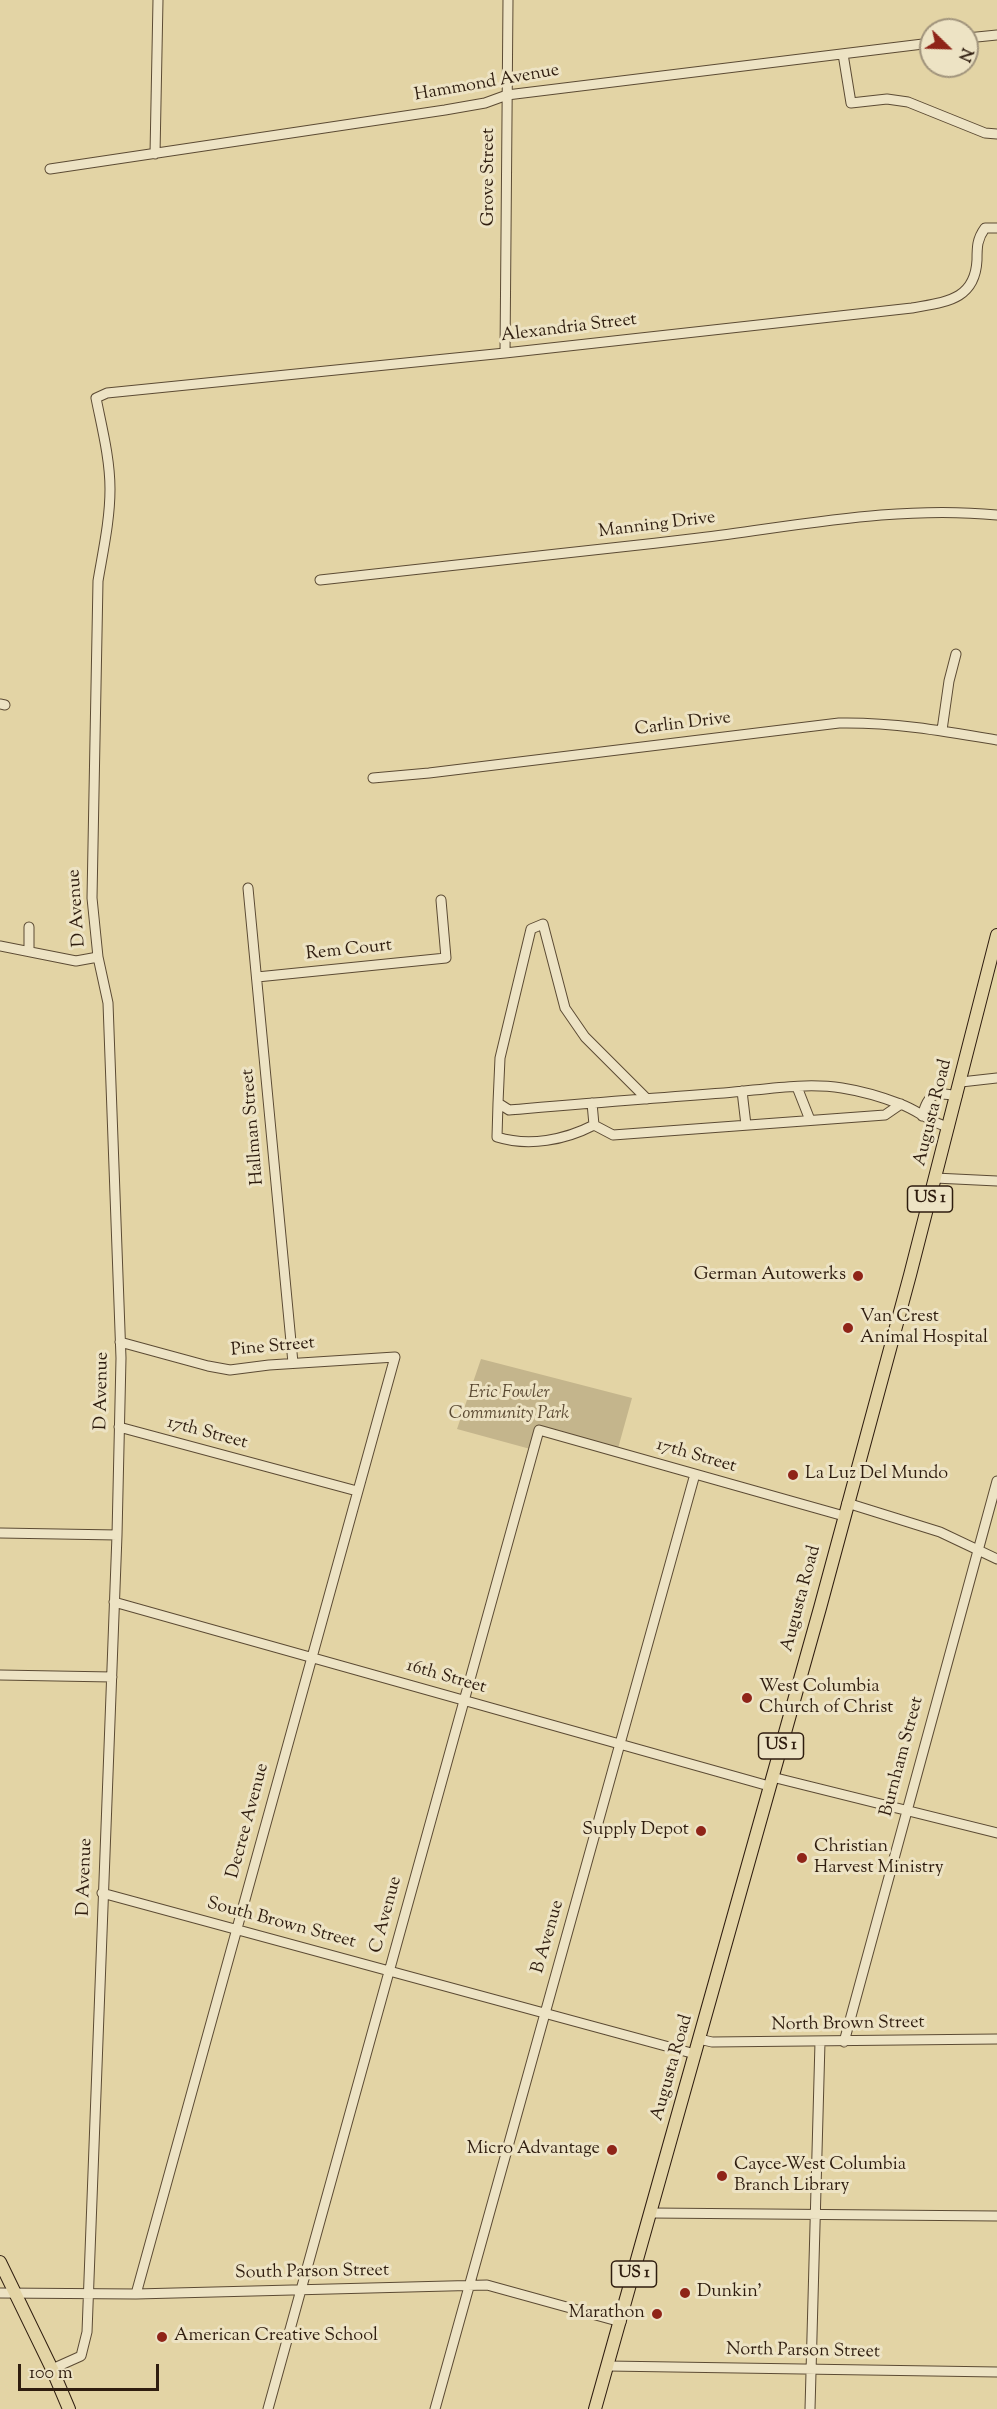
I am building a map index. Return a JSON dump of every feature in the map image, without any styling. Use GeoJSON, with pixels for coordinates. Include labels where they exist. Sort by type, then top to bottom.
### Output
{"type":"FeatureCollection","features":[{"type":"Feature","properties":{"kind":"main road","name":"Augusta Road"},"geometry":{"type":"LineString","coordinates":[[595,2409],[846,1509],[949,1128],[997,935]]}},
{"type":"Feature","properties":{"kind":"main road"},"geometry":{"type":"LineString","coordinates":[[0,2262],[69,2409]]}},
{"type":"Feature","properties":{"kind":"street"},"geometry":{"type":"LineString","coordinates":[[155,154],[158,0]]}},
{"type":"Feature","properties":{"kind":"street","name":"Grove Street"},"geometry":{"type":"LineString","coordinates":[[505,353],[508,0]]}},
{"type":"Feature","properties":{"kind":"street"},"geometry":{"type":"LineString","coordinates":[[979,36],[997,34]]}},
{"type":"Feature","properties":{"kind":"street","name":"Hammond Avenue"},"geometry":{"type":"LineString","coordinates":[[50,169],[445,110],[485,103],[507,95],[919,44]]}},
{"type":"Feature","properties":{"kind":"street"},"geometry":{"type":"LineString","coordinates":[[843,54],[851,103],[887,99],[908,102],[985,133],[997,134]]}},
{"type":"Feature","properties":{"kind":"street","name":"Alexandria Street"},"geometry":{"type":"LineString","coordinates":[[96,398],[107,393],[505,353],[912,308],[946,302],[962,294],[971,279],[977,263],[979,237],[985,228],[997,228]]}},
{"type":"Feature","properties":{"kind":"street","name":"D Avenue"},"geometry":{"type":"LineString","coordinates":[[52,2370],[81,2356],[86,2343],[117,1535],[120,1342],[108,1003],[98,957],[91,874],[98,581],[110,490],[107,454],[96,398]]}},
{"type":"Feature","properties":{"kind":"street","name":"Manning Drive"},"geometry":{"type":"LineString","coordinates":[[320,580],[587,552],[877,515],[938,511],[997,516]]}},
{"type":"Feature","properties":{"kind":"street"},"geometry":{"type":"LineString","coordinates":[[942,730],[949,681],[956,654]]}},
{"type":"Feature","properties":{"kind":"street","name":"Carlin Drive"},"geometry":{"type":"LineString","coordinates":[[373,778],[839,723],[875,722],[942,730],[997,740]]}},
{"type":"Feature","properties":{"kind":"street","name":"Hallman Street"},"geometry":{"type":"LineString","coordinates":[[248,888],[293,1363]]}},
{"type":"Feature","properties":{"kind":"street","name":"Rem Court"},"geometry":{"type":"LineString","coordinates":[[257,977],[446,958],[441,900]]}},
{"type":"Feature","properties":{"kind":"street"},"geometry":{"type":"LineString","coordinates":[[594,1125],[579,1133],[550,1141],[511,1142],[497,1137],[500,1058],[531,929],[543,924],[565,1008],[585,1038],[647,1099]]}},
{"type":"Feature","properties":{"kind":"street"},"geometry":{"type":"LineString","coordinates":[[28,927],[29,950]]}},
{"type":"Feature","properties":{"kind":"street"},"geometry":{"type":"LineString","coordinates":[[0,946],[76,961],[98,957]]}},
{"type":"Feature","properties":{"kind":"street"},"geometry":{"type":"LineString","coordinates":[[961,1082],[997,1078]]}},
{"type":"Feature","properties":{"kind":"street"},"geometry":{"type":"LineString","coordinates":[[797,1087],[810,1120]]}},
{"type":"Feature","properties":{"kind":"street"},"geometry":{"type":"LineString","coordinates":[[498,1103],[509,1110],[797,1087],[843,1088],[901,1104],[936,1125],[949,1128]]}},
{"type":"Feature","properties":{"kind":"street"},"geometry":{"type":"LineString","coordinates":[[742,1091],[746,1125]]}},
{"type":"Feature","properties":{"kind":"street"},"geometry":{"type":"LineString","coordinates":[[922,1116],[926,1102],[932,1095],[938,1093],[957,1096]]}},
{"type":"Feature","properties":{"kind":"street"},"geometry":{"type":"LineString","coordinates":[[592,1103],[594,1125]]}},
{"type":"Feature","properties":{"kind":"street"},"geometry":{"type":"LineString","coordinates":[[594,1125],[613,1135],[885,1115],[901,1104]]}},
{"type":"Feature","properties":{"kind":"street"},"geometry":{"type":"LineString","coordinates":[[935,1178],[997,1181]]}},
{"type":"Feature","properties":{"kind":"street","name":"Pine Street"},"geometry":{"type":"LineString","coordinates":[[120,1342],[230,1370],[293,1363],[395,1357]]}},
{"type":"Feature","properties":{"kind":"street","name":"Decree Avenue"},"geometry":{"type":"LineString","coordinates":[[136,2294],[395,1357]]}},
{"type":"Feature","properties":{"kind":"street","name":"17th Street"},"geometry":{"type":"LineString","coordinates":[[119,1427],[357,1491]]}},
{"type":"Feature","properties":{"kind":"street","name":"17th Street"},"geometry":{"type":"LineString","coordinates":[[539,1430],[694,1473],[930,1528],[997,1560]]}},
{"type":"Feature","properties":{"kind":"street","name":"C Avenue"},"geometry":{"type":"LineString","coordinates":[[268,2409],[539,1430]]}},
{"type":"Feature","properties":{"kind":"street","name":"B Avenue"},"geometry":{"type":"LineString","coordinates":[[435,2409],[694,1473]]}},
{"type":"Feature","properties":{"kind":"street","name":"Burnham Street"},"geometry":{"type":"LineString","coordinates":[[844,2042],[997,1481]]}},
{"type":"Feature","properties":{"kind":"street"},"geometry":{"type":"LineString","coordinates":[[0,1533],[117,1535]]}},
{"type":"Feature","properties":{"kind":"street","name":"16th Street"},"geometry":{"type":"LineString","coordinates":[[114,1602],[620,1744],[770,1782],[906,1810],[997,1833]]}},
{"type":"Feature","properties":{"kind":"street"},"geometry":{"type":"LineString","coordinates":[[0,1675],[112,1677]]}},
{"type":"Feature","properties":{"kind":"street","name":"South Brown Street"},"geometry":{"type":"LineString","coordinates":[[102,1893],[695,2054]]}},
{"type":"Feature","properties":{"kind":"street","name":"North Brown Street"},"geometry":{"type":"LineString","coordinates":[[699,2039],[712,2042],[997,2039]]}},
{"type":"Feature","properties":{"kind":"street"},"geometry":{"type":"LineString","coordinates":[[810,2409],[820,2042]]}},
{"type":"Feature","properties":{"kind":"street"},"geometry":{"type":"LineString","coordinates":[[651,2213],[997,2216]]}},
{"type":"Feature","properties":{"kind":"street","name":"South Parson Street"},"geometry":{"type":"LineString","coordinates":[[0,2293],[136,2294],[487,2285],[621,2322]]}},
{"type":"Feature","properties":{"kind":"street","name":"North Parson Street"},"geometry":{"type":"LineString","coordinates":[[608,2366],[997,2372]]}},
{"type":"Feature","properties":{"kind":"green space","name":"Eric Fowler Community Park"},"geometry":{"type":"Polygon","coordinates":[[[481,1359],[632,1398],[617,1452],[540,1430],[534,1450],[457,1429],[481,1359]]]}},
{"type":"Feature","properties":{"kind":"place","name":"German Autowerks"},"geometry":{"type":"Point","coordinates":[858,1276]}},
{"type":"Feature","properties":{"kind":"place","name":"Van Crest Animal Hospital"},"geometry":{"type":"Point","coordinates":[848,1328]}},
{"type":"Feature","properties":{"kind":"place","name":"La Luz Del Mundo"},"geometry":{"type":"Point","coordinates":[793,1475]}},
{"type":"Feature","properties":{"kind":"place","name":"West Columbia Church of Christ"},"geometry":{"type":"Point","coordinates":[747,1698]}},
{"type":"Feature","properties":{"kind":"place","name":"Supply Depot"},"geometry":{"type":"Point","coordinates":[701,1831]}},
{"type":"Feature","properties":{"kind":"place","name":"Christian Harvest Ministry"},"geometry":{"type":"Point","coordinates":[802,1858]}},
{"type":"Feature","properties":{"kind":"place","name":"Micro Advantage"},"geometry":{"type":"Point","coordinates":[612,2150]}},
{"type":"Feature","properties":{"kind":"place","name":"Cayce-West Columbia Branch Library"},"geometry":{"type":"Point","coordinates":[722,2176]}},
{"type":"Feature","properties":{"kind":"place","name":"Dunkin'"},"geometry":{"type":"Point","coordinates":[685,2293]}},
{"type":"Feature","properties":{"kind":"place","name":"Marathon"},"geometry":{"type":"Point","coordinates":[657,2314]}},
{"type":"Feature","properties":{"kind":"place","name":"American Creative School"},"geometry":{"type":"Point","coordinates":[162,2337]}}]}
